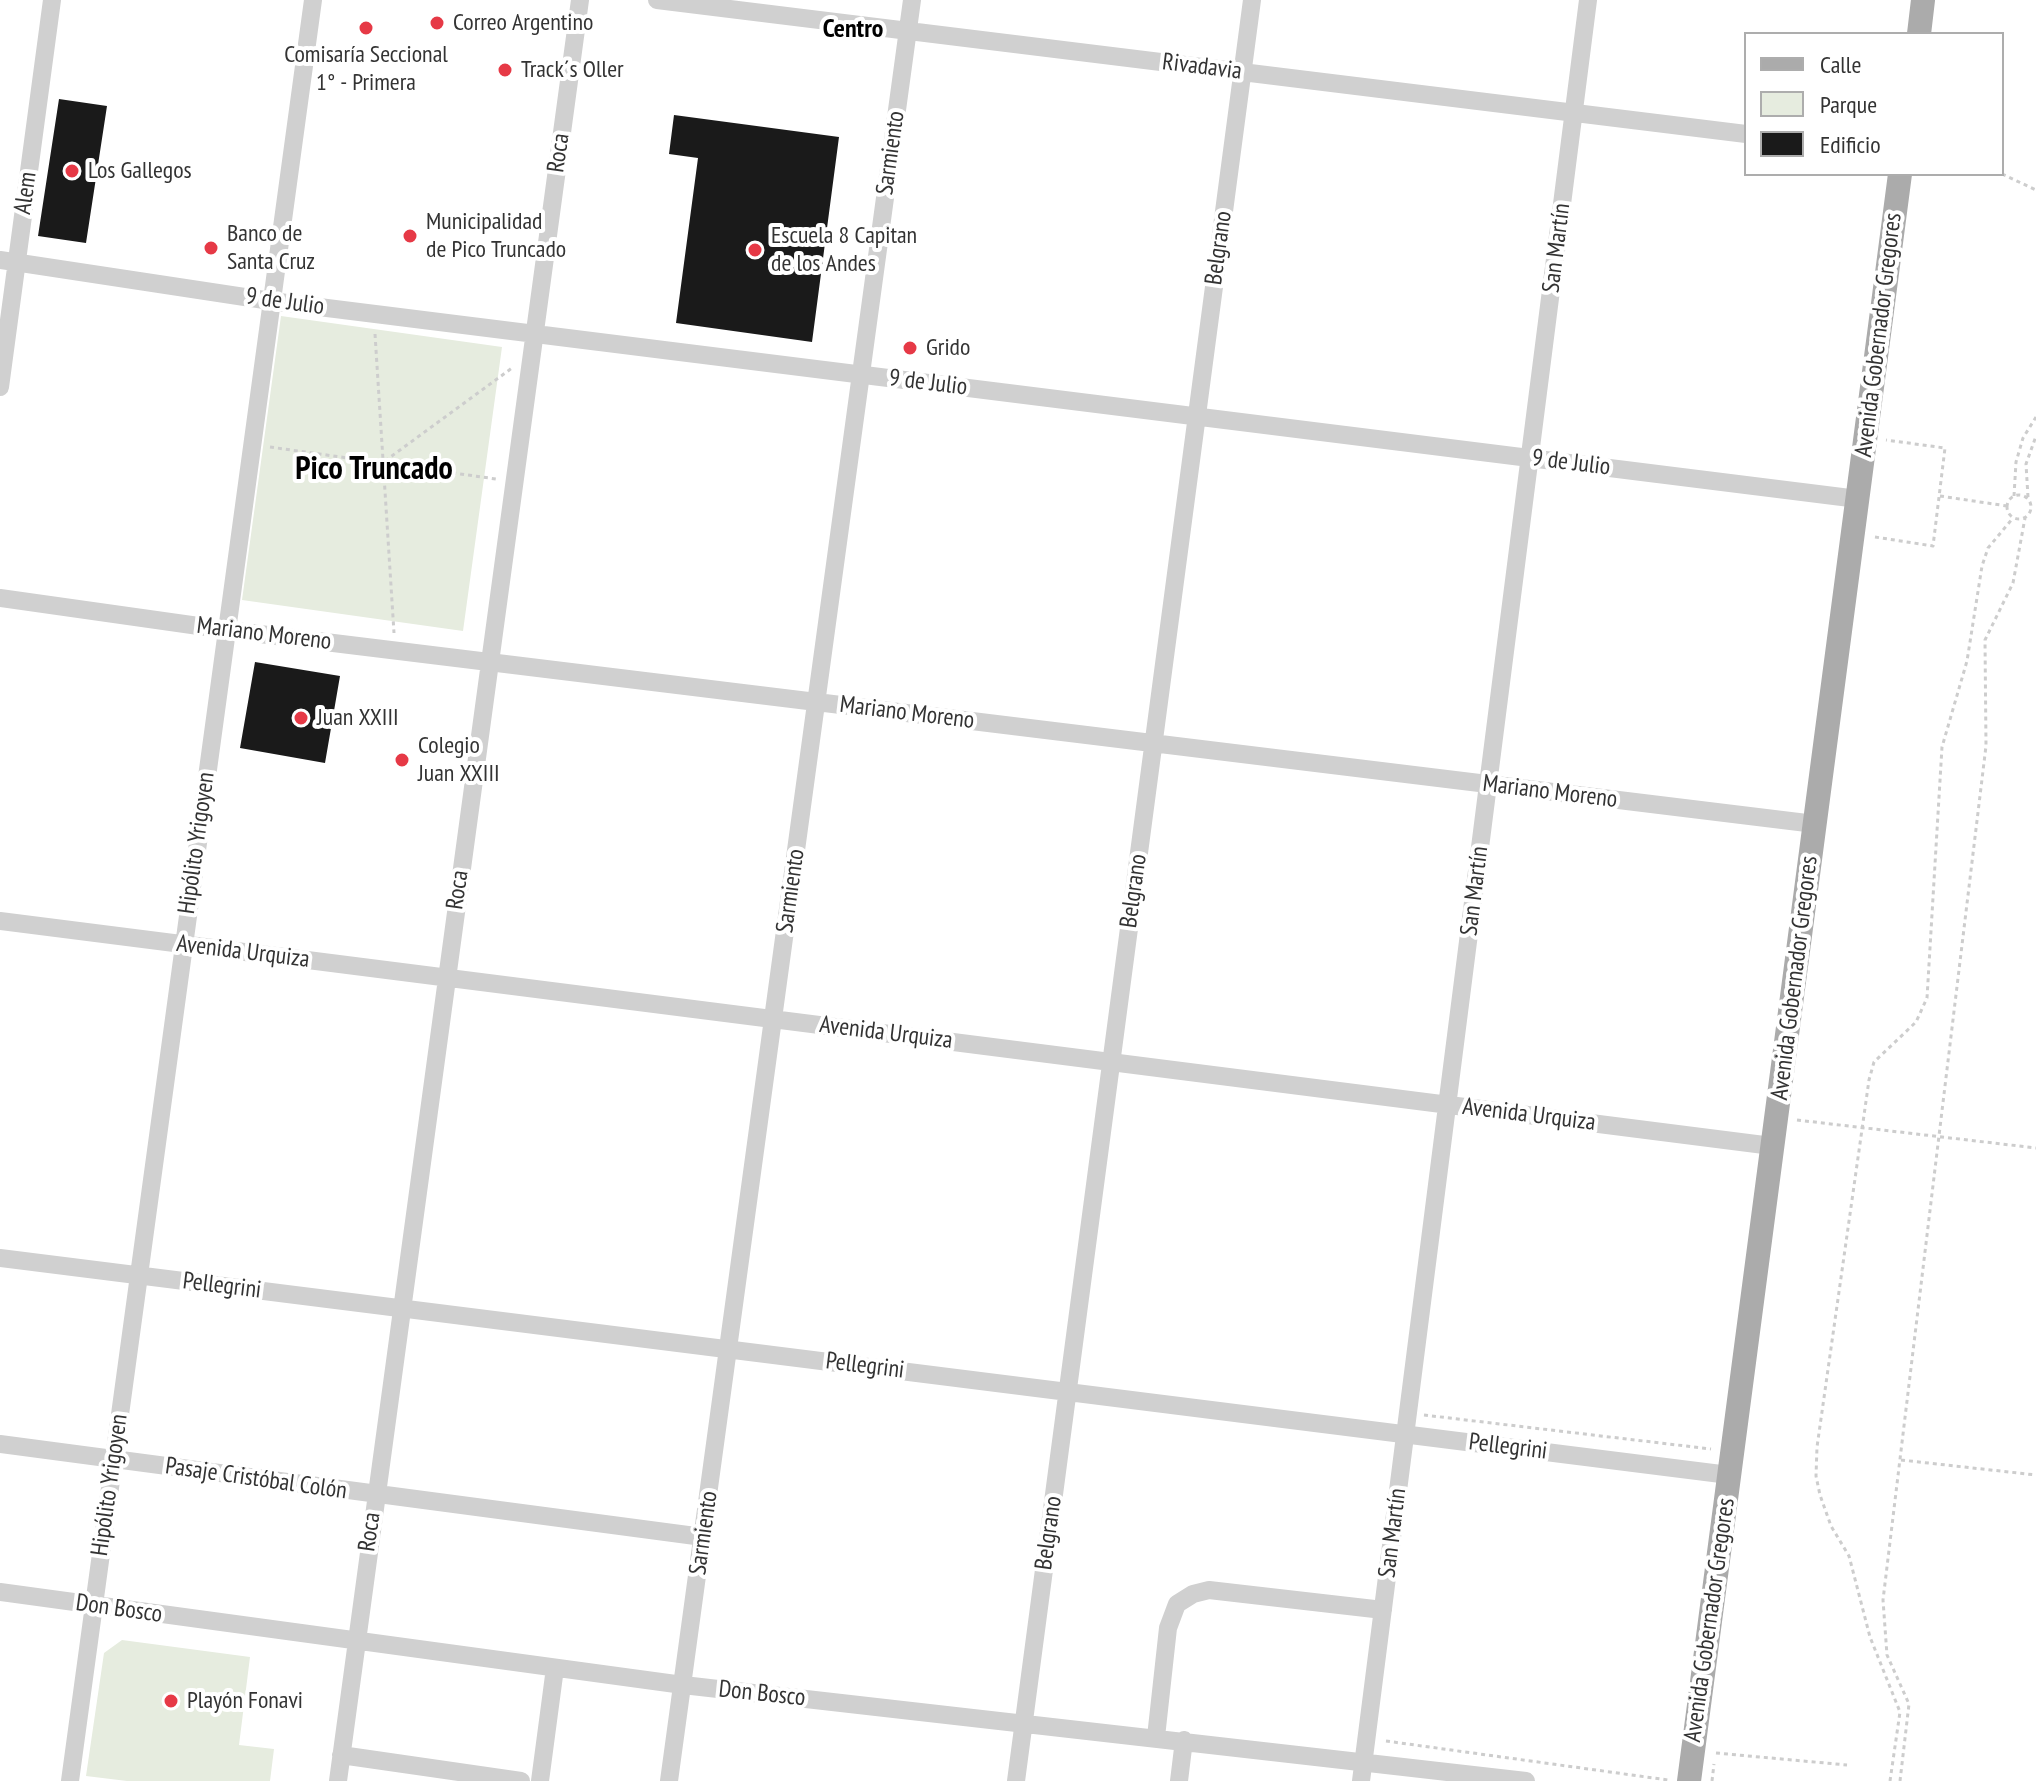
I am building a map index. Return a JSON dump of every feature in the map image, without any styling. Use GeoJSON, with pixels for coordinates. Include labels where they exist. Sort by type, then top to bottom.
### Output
{"type":"FeatureCollection","features":[{"type":"Feature","properties":{"kind":"main road"},"geometry":{"type":"LineString","coordinates":[[1919,32],[1923,0]]}},
{"type":"Feature","properties":{"kind":"main road","name":"Avenida Gobernador Gregores"},"geometry":{"type":"LineString","coordinates":[[1689,1781],[1900,176]]}},
{"type":"Feature","properties":{"kind":"street","name":"Alem"},"geometry":{"type":"LineString","coordinates":[[0,387],[8,261],[52,0]]}},
{"type":"Feature","properties":{"kind":"street","name":"Hipólito Yrigoyen"},"geometry":{"type":"LineString","coordinates":[[70,1781],[313,0]]}},
{"type":"Feature","properties":{"kind":"street","name":"Roca"},"geometry":{"type":"LineString","coordinates":[[338,1781],[580,0]]}},
{"type":"Feature","properties":{"kind":"street","name":"Rivadavia"},"geometry":{"type":"LineString","coordinates":[[657,0],[1744,134]]}},
{"type":"Feature","properties":{"kind":"street","name":"Sarmiento"},"geometry":{"type":"LineString","coordinates":[[669,1781],[912,0]]}},
{"type":"Feature","properties":{"kind":"street","name":"Belgrano"},"geometry":{"type":"LineString","coordinates":[[1016,1781],[1252,0]]}},
{"type":"Feature","properties":{"kind":"street","name":"San Martín"},"geometry":{"type":"LineString","coordinates":[[1361,1781],[1588,0]]}},
{"type":"Feature","properties":{"kind":"street","name":"9 de Julio"},"geometry":{"type":"LineString","coordinates":[[8,261],[271,301],[1858,499]]}},
{"type":"Feature","properties":{"kind":"street","name":"Mariano Moreno"},"geometry":{"type":"LineString","coordinates":[[0,598],[395,651],[1815,824]]}},
{"type":"Feature","properties":{"kind":"street","name":"Avenida Urquiza"},"geometry":{"type":"LineString","coordinates":[[0,921],[1772,1146]]}},
{"type":"Feature","properties":{"kind":"street","name":"Pellegrini"},"geometry":{"type":"LineString","coordinates":[[0,1258],[1729,1475]]}},
{"type":"Feature","properties":{"kind":"street","name":"Pasaje Cristóbal Colón"},"geometry":{"type":"LineString","coordinates":[[0,1444],[703,1537]]}},
{"type":"Feature","properties":{"kind":"street"},"geometry":{"type":"LineString","coordinates":[[1156,1737],[1168,1628],[1177,1604],[1193,1594],[1209,1590],[1383,1610]]}},
{"type":"Feature","properties":{"kind":"street","name":"Don Bosco"},"geometry":{"type":"LineString","coordinates":[[0,1592],[683,1685],[1364,1760],[1526,1781]]}},
{"type":"Feature","properties":{"kind":"street"},"geometry":{"type":"LineString","coordinates":[[540,1781],[555,1668]]}},
{"type":"Feature","properties":{"kind":"street"},"geometry":{"type":"LineString","coordinates":[[1179,1781],[1184,1740]]}},
{"type":"Feature","properties":{"kind":"street"},"geometry":{"type":"LineString","coordinates":[[341,1755],[521,1781]]}},
{"type":"Feature","properties":{"kind":"path"},"geometry":{"type":"LineString","coordinates":[[2004,175],[2036,190]]}},
{"type":"Feature","properties":{"kind":"path"},"geometry":{"type":"LineString","coordinates":[[374,314],[395,651]]}},
{"type":"Feature","properties":{"kind":"path"},"geometry":{"type":"LineString","coordinates":[[384,461],[531,354]]}},
{"type":"Feature","properties":{"kind":"path"},"geometry":{"type":"LineString","coordinates":[[2007,506],[2014,496],[2016,462],[2023,438],[2036,417]]}},
{"type":"Feature","properties":{"kind":"path"},"geometry":{"type":"LineString","coordinates":[[1900,1781],[1909,1704],[1887,1655],[1883,1600],[1986,746],[1985,640],[2013,583],[2025,518],[2031,508],[2024,489],[2026,464],[2036,436]]}},
{"type":"Feature","properties":{"kind":"path"},"geometry":{"type":"LineString","coordinates":[[1870,536],[1933,546],[1945,448],[1886,440]]}},
{"type":"Feature","properties":{"kind":"path"},"geometry":{"type":"LineString","coordinates":[[250,445],[384,461],[513,482]]}},
{"type":"Feature","properties":{"kind":"path"},"geometry":{"type":"LineString","coordinates":[[1939,496],[2007,506]]}},
{"type":"Feature","properties":{"kind":"path"},"geometry":{"type":"LineString","coordinates":[[2014,496],[2024,496],[2029,500]]}},
{"type":"Feature","properties":{"kind":"path"},"geometry":{"type":"LineString","coordinates":[[2007,506],[2013,518]]}},
{"type":"Feature","properties":{"kind":"path"},"geometry":{"type":"LineString","coordinates":[[2013,518],[2025,518]]}},
{"type":"Feature","properties":{"kind":"path"},"geometry":{"type":"LineString","coordinates":[[1890,1781],[1900,1712],[1870,1637],[1849,1556],[1831,1526],[1816,1476],[1860,1129],[1874,1062],[1916,1022],[1927,998],[1942,747],[1967,661],[1982,566],[1988,548],[2013,518]]}},
{"type":"Feature","properties":{"kind":"path"},"geometry":{"type":"LineString","coordinates":[[1776,1117],[2036,1148]]}},
{"type":"Feature","properties":{"kind":"path"},"geometry":{"type":"LineString","coordinates":[[1408,1413],[1713,1450]]}},
{"type":"Feature","properties":{"kind":"path"},"geometry":{"type":"LineString","coordinates":[[1899,1460],[2036,1475]]}},
{"type":"Feature","properties":{"kind":"path"},"geometry":{"type":"LineString","coordinates":[[1367,1739],[1675,1781]]}},
{"type":"Feature","properties":{"kind":"path"},"geometry":{"type":"LineString","coordinates":[[1712,1781],[1716,1753],[1847,1765]]}},
{"type":"Feature","properties":{"kind":"green space"},"geometry":{"type":"Polygon","coordinates":[[[281,316],[502,347],[463,631],[242,600],[281,316]]]}},
{"type":"Feature","properties":{"kind":"green space","name":"Playón Fonavi"},"geometry":{"type":"Polygon","coordinates":[[[122,1640],[250,1657],[239,1745],[274,1749],[270,1781],[127,1781],[86,1776],[104,1653],[122,1640]]]}},
{"type":"Feature","properties":{"kind":"building","name":"Los Gallegos"},"geometry":{"type":"Polygon","coordinates":[[[59,99],[107,106],[86,243],[38,236],[59,99]]]}},
{"type":"Feature","properties":{"kind":"building","name":"Escuela 8 Capitan de los Andes"},"geometry":{"type":"Polygon","coordinates":[[[674,115],[839,137],[812,342],[676,323],[698,158],[669,154],[674,115]]]}},
{"type":"Feature","properties":{"kind":"building"},"geometry":{"type":"Polygon","coordinates":[[[255,662],[340,676],[325,763],[240,748],[255,662]]]}},
{"type":"Feature","properties":{"kind":"place","name":"Correo Argentino"},"geometry":{"type":"Point","coordinates":[437,23]}},
{"type":"Feature","properties":{"kind":"place","name":"Comisaría Seccional 1° - Primera"},"geometry":{"type":"Point","coordinates":[366,28]}},
{"type":"Feature","properties":{"kind":"place","name":"Track´s Oller"},"geometry":{"type":"Point","coordinates":[505,70]}},
{"type":"Feature","properties":{"kind":"place","name":"Los Gallegos"},"geometry":{"type":"Point","coordinates":[72,171]}},
{"type":"Feature","properties":{"kind":"place","name":"Municipalidad de Pico Truncado"},"geometry":{"type":"Point","coordinates":[410,236]}},
{"type":"Feature","properties":{"kind":"place","name":"Banco de Santa Cruz"},"geometry":{"type":"Point","coordinates":[211,248]}},
{"type":"Feature","properties":{"kind":"place","name":"Escuela 8 Capitan de los Andes"},"geometry":{"type":"Point","coordinates":[755,250]}},
{"type":"Feature","properties":{"kind":"place","name":"Grido"},"geometry":{"type":"Point","coordinates":[910,348]}},
{"type":"Feature","properties":{"kind":"place","name":"Juan XXIII"},"geometry":{"type":"Point","coordinates":[301,718]}},
{"type":"Feature","properties":{"kind":"place","name":"Colegio Juan XXIII"},"geometry":{"type":"Point","coordinates":[402,760]}},
{"type":"Feature","properties":{"kind":"place","name":"Playón Fonavi"},"geometry":{"type":"Point","coordinates":[171,1701]}},
{"type":"Feature","properties":{"kind":"district","name":"Centro"},"geometry":{"type":"Point","coordinates":[853,30]}},
{"type":"Feature","properties":{"kind":"district","name":"Pico Truncado"},"geometry":{"type":"Point","coordinates":[374,470]}}]}
